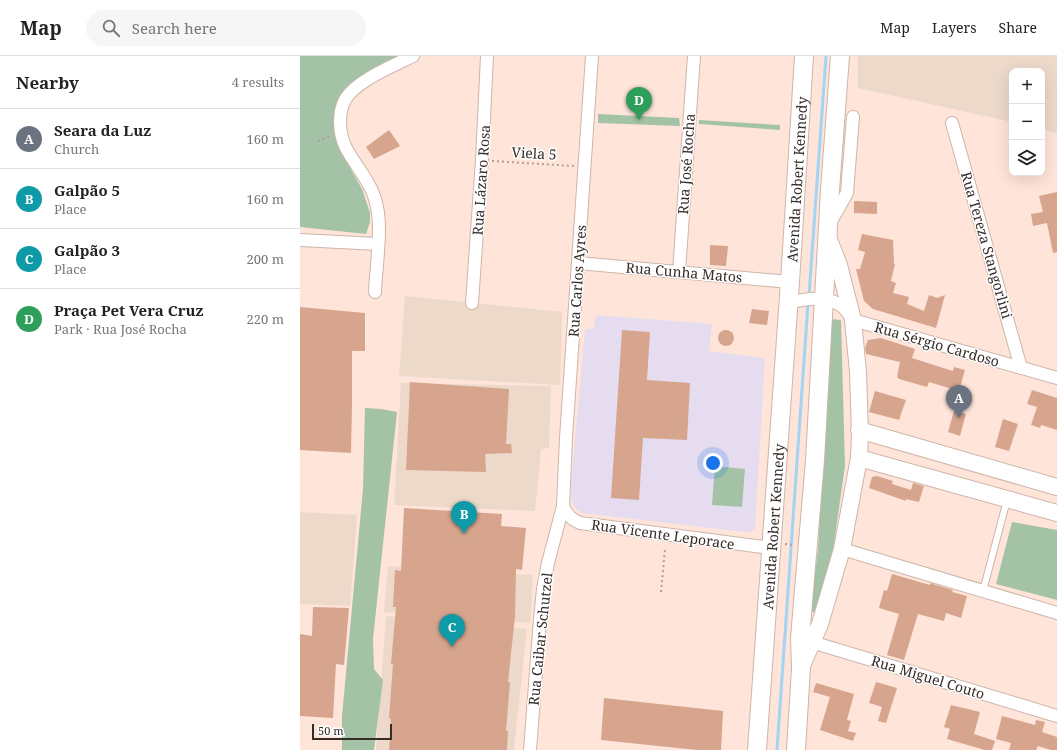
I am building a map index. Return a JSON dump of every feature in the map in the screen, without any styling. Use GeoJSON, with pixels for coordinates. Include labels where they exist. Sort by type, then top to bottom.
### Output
{"type":"FeatureCollection","features":[{"type":"Feature","properties":{"kind":"main road","name":"Avenida Robert Kennedy"},"geometry":{"type":"LineString","coordinates":[[757,750],[776,546],[804,56]]}},
{"type":"Feature","properties":{"kind":"main road"},"geometry":{"type":"LineString","coordinates":[[796,750],[801,668],[806,640],[815,460],[820,299],[828,232],[840,56]]}},
{"type":"Feature","properties":{"kind":"street"},"geometry":{"type":"LineString","coordinates":[[375,292],[378,244],[377,207],[372,190],[342,139],[340,122],[341,113],[348,94],[358,86],[413,56]]}},
{"type":"Feature","properties":{"kind":"street","name":"Rua Lázaro Rosa"},"geometry":{"type":"LineString","coordinates":[[472,303],[488,56]]}},
{"type":"Feature","properties":{"kind":"street","name":"Rua Carlos Ayres"},"geometry":{"type":"LineString","coordinates":[[563,506],[592,56]]}},
{"type":"Feature","properties":{"kind":"street","name":"Rua José Rocha"},"geometry":{"type":"LineString","coordinates":[[679,272],[694,56]]}},
{"type":"Feature","properties":{"kind":"street"},"geometry":{"type":"LineString","coordinates":[[806,640],[829,596],[842,550],[859,458],[860,430],[858,372],[853,320],[839,265],[828,232],[847,193],[853,117]]}},
{"type":"Feature","properties":{"kind":"street","name":"Rua Tereza Stangorlini"},"geometry":{"type":"LineString","coordinates":[[952,123],[1021,368]]}},
{"type":"Feature","properties":{"kind":"street"},"geometry":{"type":"LineString","coordinates":[[300,240],[378,244]]}},
{"type":"Feature","properties":{"kind":"street","name":"Rua Cunha Matos"},"geometry":{"type":"LineString","coordinates":[[578,263],[790,282]]}},
{"type":"Feature","properties":{"kind":"street"},"geometry":{"type":"LineString","coordinates":[[791,302],[820,299],[833,301],[840,304],[853,320]]}},
{"type":"Feature","properties":{"kind":"street","name":"Rua Sérgio Cardoso"},"geometry":{"type":"LineString","coordinates":[[853,320],[1057,378]]}},
{"type":"Feature","properties":{"kind":"street"},"geometry":{"type":"LineString","coordinates":[[860,430],[1057,487]]}},
{"type":"Feature","properties":{"kind":"street"},"geometry":{"type":"LineString","coordinates":[[859,458],[1057,513]]}},
{"type":"Feature","properties":{"kind":"street","name":"Rua Vicente Leporace"},"geometry":{"type":"LineString","coordinates":[[563,506],[566,514],[572,519],[580,522],[776,546]]}},
{"type":"Feature","properties":{"kind":"street","name":"Rua Caibar Schutzel"},"geometry":{"type":"LineString","coordinates":[[530,750],[542,604],[548,563],[563,506]]}},
{"type":"Feature","properties":{"kind":"street"},"geometry":{"type":"LineString","coordinates":[[842,550],[1057,613]]}},
{"type":"Feature","properties":{"kind":"street","name":"Rua Miguel Couto"},"geometry":{"type":"LineString","coordinates":[[806,640],[1057,716]]}},
{"type":"Feature","properties":{"kind":"lane"},"geometry":{"type":"LineString","coordinates":[[983,591],[1008,499]]}},
{"type":"Feature","properties":{"kind":"path"},"geometry":{"type":"LineString","coordinates":[[318,141],[330,136]]}},
{"type":"Feature","properties":{"kind":"path","name":"Viela 5"},"geometry":{"type":"LineString","coordinates":[[482,160],[585,166]]}},
{"type":"Feature","properties":{"kind":"path"},"geometry":{"type":"LineString","coordinates":[[776,546],[801,546]]}},
{"type":"Feature","properties":{"kind":"path"},"geometry":{"type":"LineString","coordinates":[[661,592],[665,550]]}},
{"type":"Feature","properties":{"kind":"shaded area"},"geometry":{"type":"Polygon","coordinates":[[[858,56],[1057,56],[1057,134],[1045,130],[1045,68],[1009,68],[1009,121],[858,88],[858,56]]]}},
{"type":"Feature","properties":{"kind":"shaded area"},"geometry":{"type":"Polygon","coordinates":[[[405,296],[562,312],[560,385],[399,376],[405,296]]]}},
{"type":"Feature","properties":{"kind":"shaded area"},"geometry":{"type":"Polygon","coordinates":[[[596,315],[712,324],[709,351],[765,358],[755,529],[750,532],[745,532],[582,513],[577,510],[570,495],[585,330],[594,328],[596,315]]]}},
{"type":"Feature","properties":{"kind":"shaded area"},"geometry":{"type":"Polygon","coordinates":[[[401,383],[551,386],[549,448],[541,449],[535,511],[394,505],[401,383]]]}},
{"type":"Feature","properties":{"kind":"shaded area"},"geometry":{"type":"Polygon","coordinates":[[[300,512],[357,515],[350,606],[300,604],[300,512]]]}},
{"type":"Feature","properties":{"kind":"shaded area"},"geometry":{"type":"Polygon","coordinates":[[[388,566],[533,575],[530,623],[384,612],[388,566]]]}},
{"type":"Feature","properties":{"kind":"shaded area"},"geometry":{"type":"Polygon","coordinates":[[[386,616],[527,629],[514,750],[376,750],[386,616]]]}},
{"type":"Feature","properties":{"kind":"green space"},"geometry":{"type":"Polygon","coordinates":[[[300,56],[400,56],[335,115],[334,125],[340,150],[362,189],[370,213],[370,222],[366,234],[300,227],[300,56]]]}},
{"type":"Feature","properties":{"kind":"green space"},"geometry":{"type":"Polygon","coordinates":[[[598,114],[679,118],[680,126],[598,123],[598,114]]]}},
{"type":"Feature","properties":{"kind":"green space"},"geometry":{"type":"Polygon","coordinates":[[[699,120],[780,125],[780,130],[699,124],[699,120]]]}},
{"type":"Feature","properties":{"kind":"green space"},"geometry":{"type":"Polygon","coordinates":[[[831,319],[841,320],[845,466],[833,550],[816,613],[810,611],[818,550],[831,319]]]}},
{"type":"Feature","properties":{"kind":"green space"},"geometry":{"type":"Polygon","coordinates":[[[365,408],[397,412],[373,639],[374,669],[383,680],[374,750],[342,750],[342,716],[363,489],[365,408]]]}},
{"type":"Feature","properties":{"kind":"green space"},"geometry":{"type":"Polygon","coordinates":[[[715,466],[745,469],[742,507],[712,505],[715,466]]]}},
{"type":"Feature","properties":{"kind":"green space"},"geometry":{"type":"Polygon","coordinates":[[[1012,522],[1057,530],[1057,600],[996,584],[1012,522]]]}},
{"type":"Feature","properties":{"kind":"building"},"geometry":{"type":"Polygon","coordinates":[[[389,130],[400,146],[374,159],[366,147],[389,130]]]}},
{"type":"Feature","properties":{"kind":"building"},"geometry":{"type":"Polygon","coordinates":[[[1057,192],[1057,252],[1053,253],[1047,223],[1033,226],[1031,214],[1043,212],[1039,196],[1057,192]]]}},
{"type":"Feature","properties":{"kind":"building"},"geometry":{"type":"Polygon","coordinates":[[[854,201],[877,202],[877,214],[854,213],[854,201]]]}},
{"type":"Feature","properties":{"kind":"building"},"geometry":{"type":"Polygon","coordinates":[[[862,234],[893,240],[895,264],[891,281],[896,283],[893,293],[909,297],[907,304],[924,311],[929,295],[937,298],[945,295],[936,328],[873,309],[864,301],[856,269],[860,269],[865,252],[858,250],[862,234]]]}},
{"type":"Feature","properties":{"kind":"building"},"geometry":{"type":"Polygon","coordinates":[[[710,245],[728,246],[726,266],[710,265],[710,245]]]}},
{"type":"Feature","properties":{"kind":"building"},"geometry":{"type":"Polygon","coordinates":[[[300,307],[365,313],[365,351],[352,351],[351,453],[300,450],[300,307]]]}},
{"type":"Feature","properties":{"kind":"building"},"geometry":{"type":"Polygon","coordinates":[[[752,309],[769,311],[767,325],[749,323],[752,309]]]}},
{"type":"Feature","properties":{"kind":"building"},"geometry":{"type":"Polygon","coordinates":[[[622,330],[650,332],[647,380],[690,383],[687,440],[643,438],[639,500],[611,498],[622,330]]]}},
{"type":"Feature","properties":{"kind":"building"},"geometry":{"type":"Polygon","coordinates":[[[726,330],[733,335],[734,338],[729,345],[726,346],[719,341],[718,338],[723,331],[726,330]]]}},
{"type":"Feature","properties":{"kind":"building"},"geometry":{"type":"Polygon","coordinates":[[[881,338],[915,349],[912,358],[953,371],[954,367],[965,370],[959,391],[929,382],[927,387],[899,379],[897,377],[900,362],[866,354],[865,348],[868,340],[881,338]]]}},
{"type":"Feature","properties":{"kind":"building"},"geometry":{"type":"Polygon","coordinates":[[[410,382],[509,389],[506,444],[511,444],[512,453],[485,454],[486,472],[406,470],[410,382]]]}},
{"type":"Feature","properties":{"kind":"building"},"geometry":{"type":"Polygon","coordinates":[[[1032,390],[1057,398],[1057,430],[1041,425],[1040,428],[1031,425],[1037,407],[1027,404],[1032,390]]]}},
{"type":"Feature","properties":{"kind":"building"},"geometry":{"type":"Polygon","coordinates":[[[875,391],[906,400],[899,420],[869,412],[875,391]]]}},
{"type":"Feature","properties":{"kind":"building"},"geometry":{"type":"Polygon","coordinates":[[[954,411],[966,414],[960,436],[948,432],[954,411]]]}},
{"type":"Feature","properties":{"kind":"building"},"geometry":{"type":"Polygon","coordinates":[[[1003,419],[1018,424],[1009,451],[995,447],[1003,419]]]}},
{"type":"Feature","properties":{"kind":"building"},"geometry":{"type":"Polygon","coordinates":[[[877,476],[893,481],[892,484],[911,490],[913,483],[924,486],[919,502],[906,499],[906,501],[869,488],[872,477],[877,476]]]}},
{"type":"Feature","properties":{"kind":"building"},"geometry":{"type":"Polygon","coordinates":[[[404,508],[502,514],[501,526],[526,528],[522,570],[516,569],[515,616],[508,682],[510,682],[506,731],[508,731],[507,750],[389,750],[391,719],[389,718],[393,664],[391,664],[396,607],[393,607],[395,570],[401,571],[404,508]]]}},
{"type":"Feature","properties":{"kind":"building"},"geometry":{"type":"Polygon","coordinates":[[[892,574],[930,585],[931,583],[953,590],[952,592],[967,596],[961,618],[946,613],[944,621],[918,614],[904,660],[887,655],[899,614],[879,608],[884,590],[887,591],[892,574]]]}},
{"type":"Feature","properties":{"kind":"building"},"geometry":{"type":"Polygon","coordinates":[[[313,607],[349,608],[344,665],[336,664],[333,718],[300,716],[300,634],[312,636],[313,607]]]}},
{"type":"Feature","properties":{"kind":"building"},"geometry":{"type":"Polygon","coordinates":[[[876,682],[897,688],[886,723],[878,721],[882,707],[869,703],[876,682]]]}},
{"type":"Feature","properties":{"kind":"building"},"geometry":{"type":"Polygon","coordinates":[[[816,683],[854,694],[847,720],[851,721],[848,731],[856,733],[853,741],[820,730],[830,697],[813,692],[816,683]]]}},
{"type":"Feature","properties":{"kind":"building"},"geometry":{"type":"Polygon","coordinates":[[[604,698],[723,711],[721,750],[697,750],[601,740],[604,698]]]}},
{"type":"Feature","properties":{"kind":"building"},"geometry":{"type":"Polygon","coordinates":[[[951,705],[980,712],[974,734],[995,741],[992,750],[985,750],[947,739],[950,729],[944,727],[951,705]]]}},
{"type":"Feature","properties":{"kind":"building"},"geometry":{"type":"Polygon","coordinates":[[[1002,716],[1035,725],[1036,720],[1045,722],[1042,732],[1057,737],[1057,750],[1051,750],[1038,746],[1036,750],[1009,750],[1011,743],[996,739],[1002,716]]]}},
{"type":"Feature","properties":{"kind":"waterway"},"geometry":{"type":"LineString","coordinates":[[809,295],[826,56]]}},
{"type":"Feature","properties":{"kind":"waterway"},"geometry":{"type":"LineString","coordinates":[[777,750],[808,303]]}},
{"type":"Feature","properties":{"kind":"place","name":"Praça Pet Vera Cruz"},"geometry":{"type":"Point","coordinates":[639,120]}},
{"type":"Feature","properties":{"kind":"place","name":"Seara da Luz"},"geometry":{"type":"Point","coordinates":[959,418]}},
{"type":"Feature","properties":{"kind":"place","name":"Galpão 5"},"geometry":{"type":"Point","coordinates":[464,534]}},
{"type":"Feature","properties":{"kind":"place","name":"Galpão 3"},"geometry":{"type":"Point","coordinates":[452,647]}}]}
